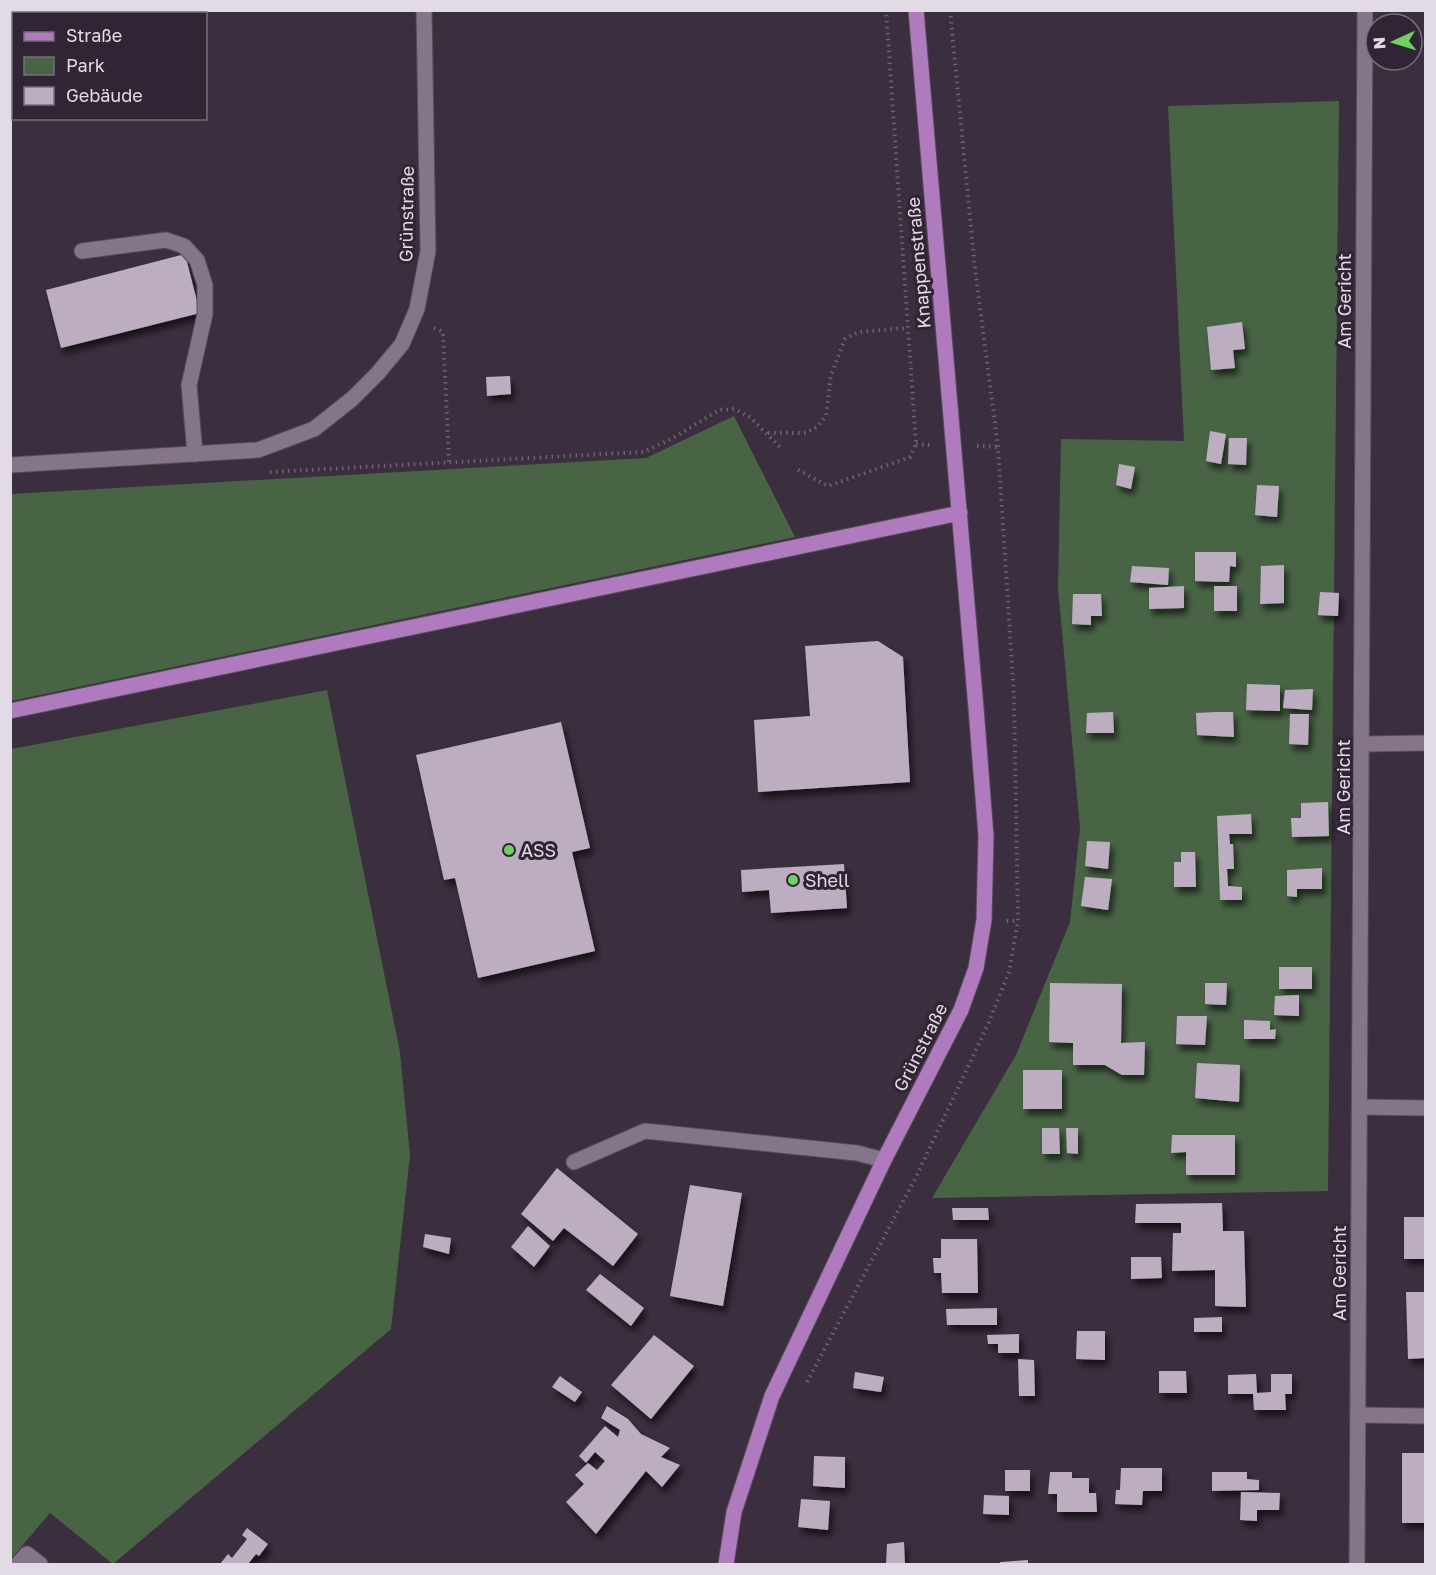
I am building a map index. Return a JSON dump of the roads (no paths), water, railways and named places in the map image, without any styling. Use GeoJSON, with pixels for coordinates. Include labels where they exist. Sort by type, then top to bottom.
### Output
{"type":"FeatureCollection","features":[{"type":"Feature","properties":{"kind":"main road","name":"Knappenstraße"},"geometry":{"type":"LineString","coordinates":[[916,10],[960,513]]}},
{"type":"Feature","properties":{"kind":"main road"},"geometry":{"type":"LineString","coordinates":[[10,711],[960,513]]}},
{"type":"Feature","properties":{"kind":"main road","name":"Grünstraße"},"geometry":{"type":"LineString","coordinates":[[726,1564],[734,1512],[772,1396],[884,1160],[961,1010],[976,968],[984,920],[986,836],[960,513]]}},
{"type":"Feature","properties":{"kind":"street","name":"Grünstraße"},"geometry":{"type":"LineString","coordinates":[[10,465],[258,450],[314,429],[378,373],[402,344],[424,282],[428,251],[424,10]]}},
{"type":"Feature","properties":{"kind":"street","name":"Am Gericht"},"geometry":{"type":"LineString","coordinates":[[1357,1564],[1365,10]]}},
{"type":"Feature","properties":{"kind":"street"},"geometry":{"type":"LineString","coordinates":[[82,251],[166,240],[184,246],[197,260],[205,285],[205,314],[189,385],[195,454]]}},
{"type":"Feature","properties":{"kind":"street"},"geometry":{"type":"LineString","coordinates":[[1363,744],[1425,743]]}},
{"type":"Feature","properties":{"kind":"street"},"geometry":{"type":"LineString","coordinates":[[1360,1107],[1425,1108]]}},
{"type":"Feature","properties":{"kind":"street"},"geometry":{"type":"LineString","coordinates":[[574,1162],[645,1131],[857,1153],[884,1160]]}},
{"type":"Feature","properties":{"kind":"street"},"geometry":{"type":"LineString","coordinates":[[1358,1415],[1425,1416]]}},
{"type":"Feature","properties":{"kind":"street"},"geometry":{"type":"LineString","coordinates":[[18,1564],[27,1554],[40,1564]]}},
{"type":"Feature","properties":{"kind":"place","name":"ASS"},"geometry":{"type":"Point","coordinates":[509,850]}},
{"type":"Feature","properties":{"kind":"place","name":"Shell"},"geometry":{"type":"Point","coordinates":[793,880]}}]}
